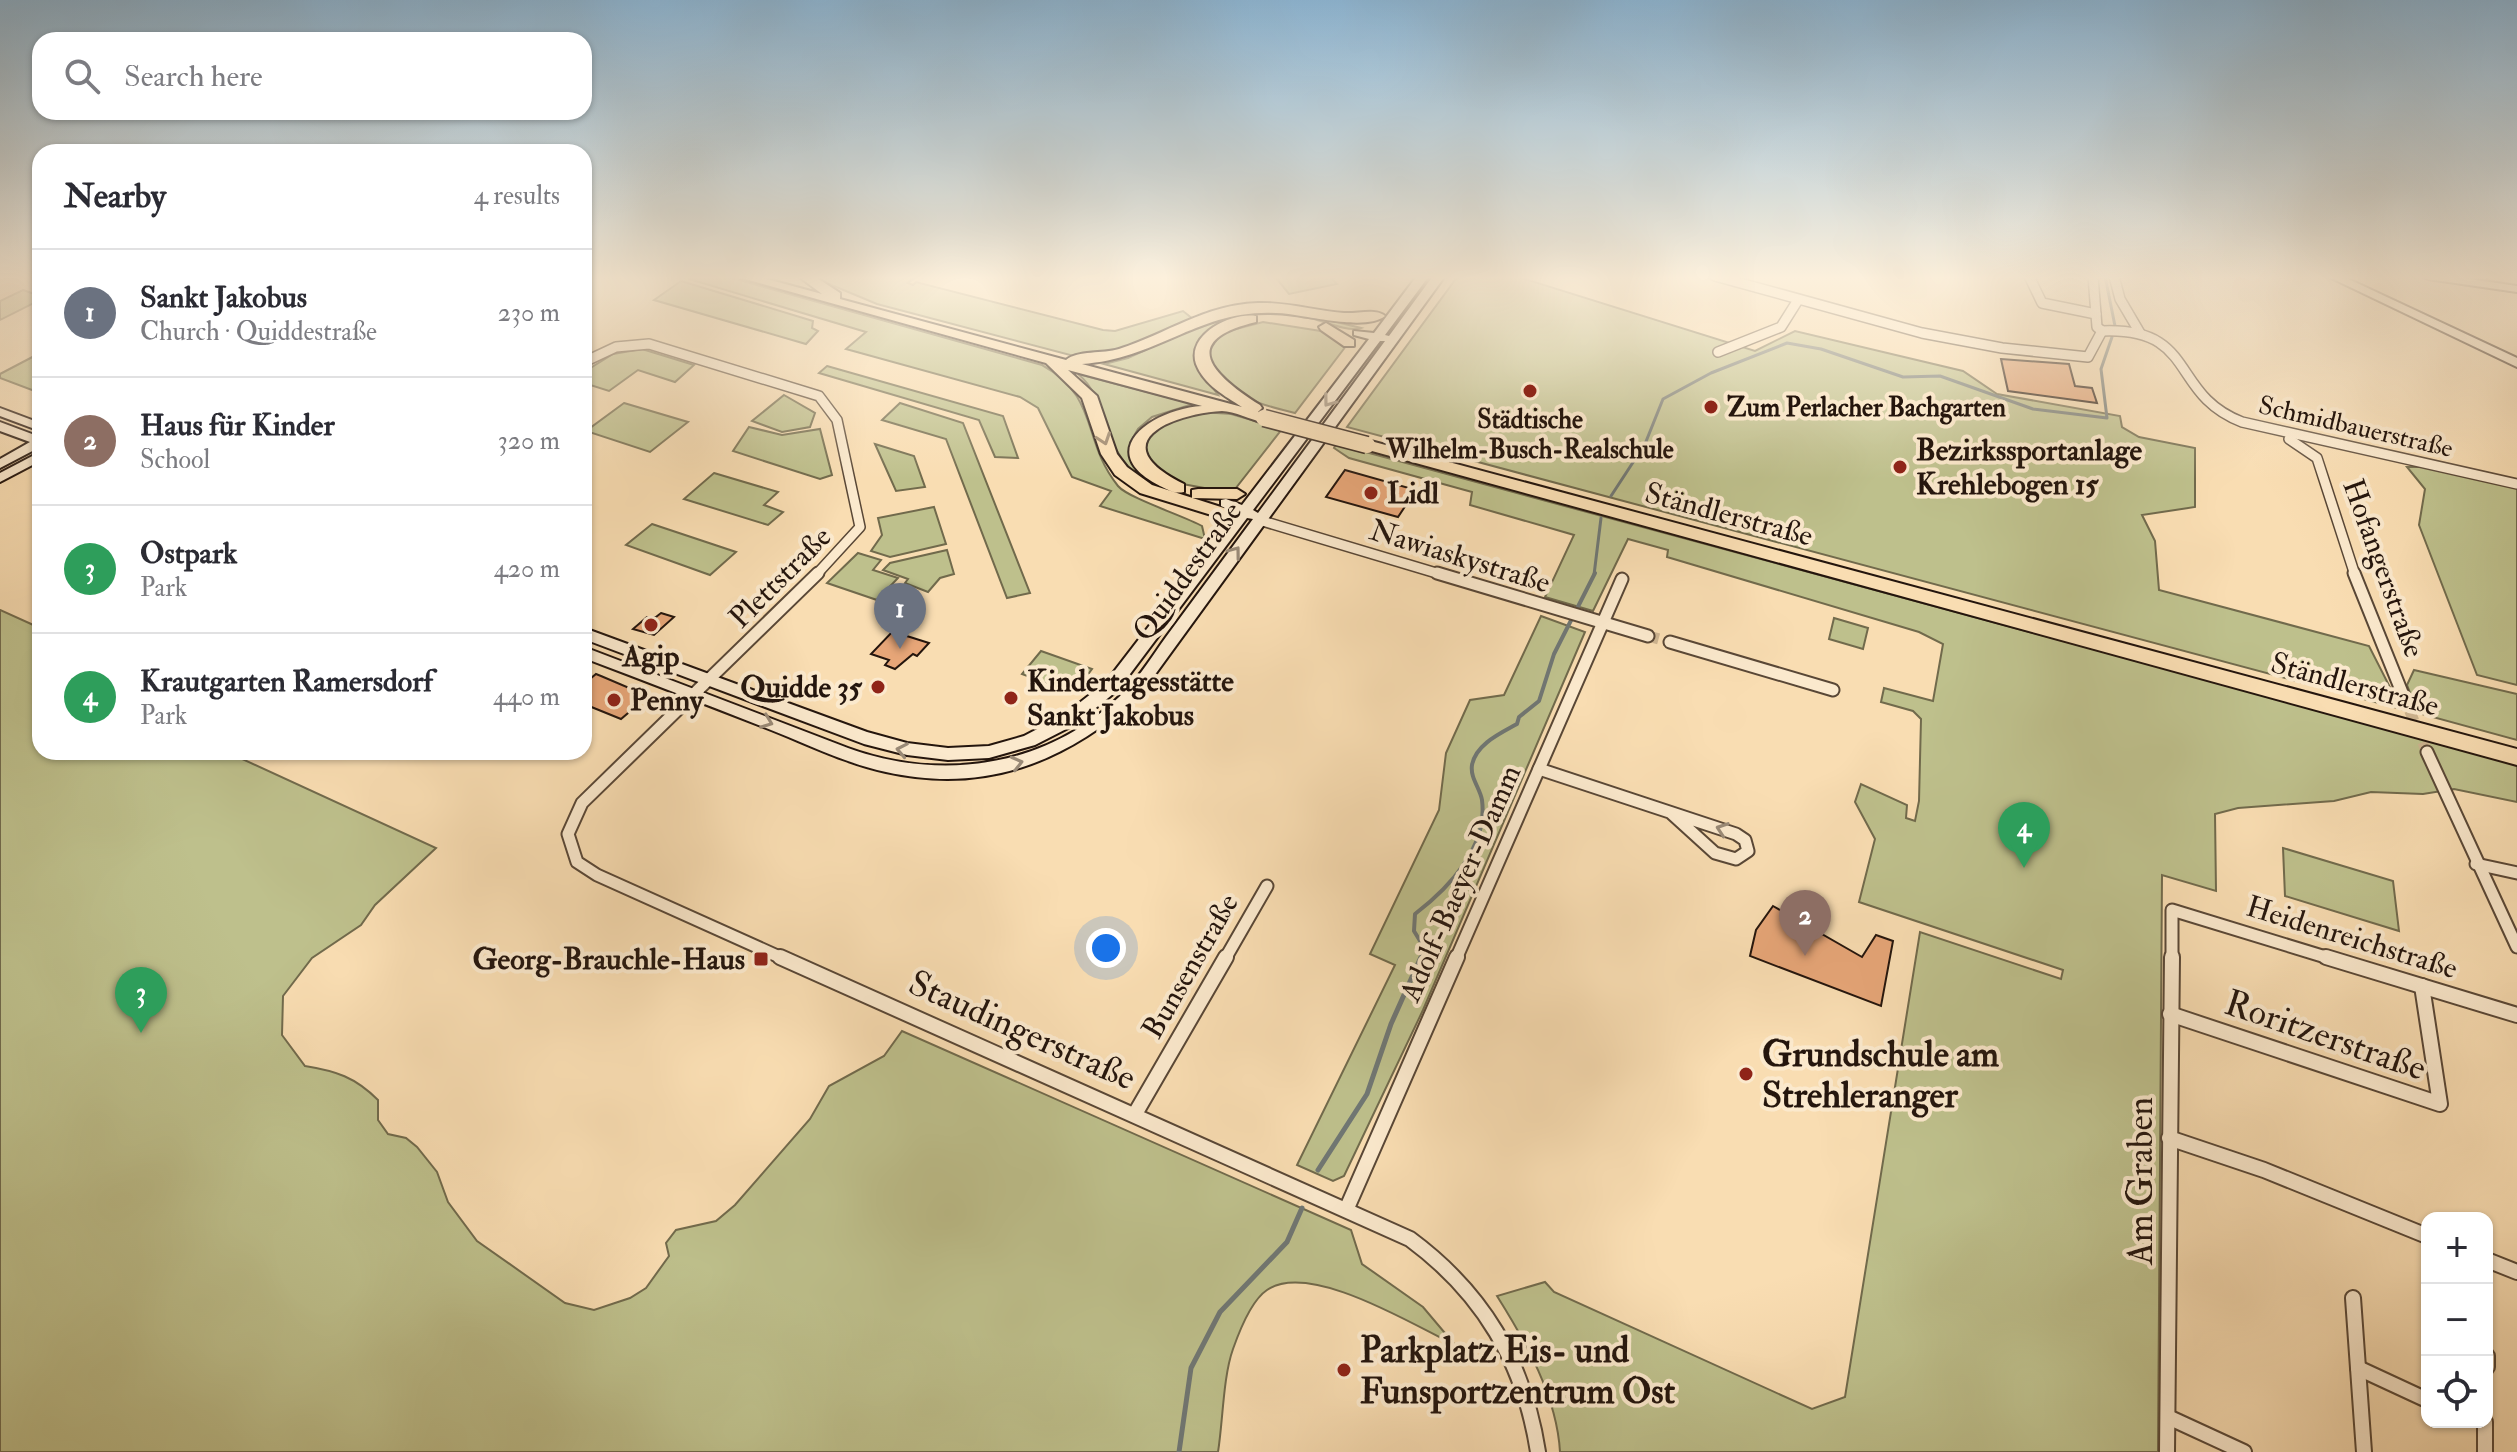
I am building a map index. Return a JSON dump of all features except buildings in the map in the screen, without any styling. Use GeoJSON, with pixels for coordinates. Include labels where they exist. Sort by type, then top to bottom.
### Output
{"type":"FeatureCollection","features":[{"type":"Feature","properties":{"kind":"highway","name":"Ständlerstraße"},"geometry":{"type":"LineString","coordinates":[[991,344],[1259,413]]}},
{"type":"Feature","properties":{"kind":"highway","name":"Ständlerstraße"},"geometry":{"type":"LineString","coordinates":[[1013,344],[2517,757]]}},
{"type":"Feature","properties":{"kind":"highway"},"geometry":{"type":"LineString","coordinates":[[1073,360],[1121,355],[1147,344]]}},
{"type":"Feature","properties":{"kind":"highway"},"geometry":{"type":"LineString","coordinates":[[1205,344],[1202,348],[1205,368],[1225,389],[1259,413]]}},
{"type":"Feature","properties":{"kind":"highway"},"geometry":{"type":"LineString","coordinates":[[1043,358],[1089,396],[1109,454],[1121,471],[1146,489],[1193,498],[1223,516]]}},
{"type":"Feature","properties":{"kind":"highway"},"geometry":{"type":"LineString","coordinates":[[1223,516],[1144,469],[1136,449],[1143,432],[1159,419],[1184,411],[1259,413]]}},
{"type":"Feature","properties":{"kind":"highway","name":"Ständlerstraße"},"geometry":{"type":"LineString","coordinates":[[1369,443],[2517,748]]}},
{"type":"Feature","properties":{"kind":"main road"},"geometry":{"type":"LineString","coordinates":[[1357,344],[1358,363]]}},
{"type":"Feature","properties":{"kind":"main road","name":"Quiddestraße"},"geometry":{"type":"LineString","coordinates":[[592,636],[893,748],[961,755],[1019,745],[1074,718],[1112,686],[1223,516],[1243,514],[1358,363],[1377,344]]}},
{"type":"Feature","properties":{"kind":"main road","name":"Quiddestraße"},"geometry":{"type":"LineString","coordinates":[[592,655],[884,766],[959,773],[1028,761],[1067,745],[1106,719],[1132,694],[1259,520],[1379,344]]}},
{"type":"Feature","properties":{"kind":"main road"},"geometry":{"type":"LineString","coordinates":[[2476,344],[2517,363]]}},
{"type":"Feature","properties":{"kind":"main road"},"geometry":{"type":"LineString","coordinates":[[0,412],[32,424]]}},
{"type":"Feature","properties":{"kind":"main road"},"geometry":{"type":"LineString","coordinates":[[0,426],[32,439]]}},
{"type":"Feature","properties":{"kind":"main road"},"geometry":{"type":"LineString","coordinates":[[0,464],[32,446]]}},
{"type":"Feature","properties":{"kind":"main road"},"geometry":{"type":"LineString","coordinates":[[0,478],[32,460]]}},
{"type":"Feature","properties":{"kind":"main road"},"geometry":{"type":"LineString","coordinates":[[1223,516],[1267,483]]}},
{"type":"Feature","properties":{"kind":"main road"},"geometry":{"type":"LineString","coordinates":[[1223,516],[1243,514],[1259,520]]}},
{"type":"Feature","properties":{"kind":"street"},"geometry":{"type":"LineString","coordinates":[[1718,352],[1739,344]]}},
{"type":"Feature","properties":{"kind":"street"},"geometry":{"type":"LineString","coordinates":[[1978,344],[2088,357],[2095,344]]}},
{"type":"Feature","properties":{"kind":"street","name":"Schmidbauerstraße"},"geometry":{"type":"LineString","coordinates":[[2162,344],[2170,348],[2211,405],[2238,421],[2275,432],[2517,484]]}},
{"type":"Feature","properties":{"kind":"street","name":"Plettstraße"},"geometry":{"type":"LineString","coordinates":[[592,358],[616,347],[660,347],[819,396],[829,405],[837,420],[860,527],[846,546],[694,694]]}},
{"type":"Feature","properties":{"kind":"street","name":"Hofangerstraße"},"geometry":{"type":"LineString","coordinates":[[2275,432],[2317,458],[2346,553],[2403,695]]}},
{"type":"Feature","properties":{"kind":"street","name":"Hofangerstraße"},"geometry":{"type":"LineString","coordinates":[[2317,458],[2324,443]]}},
{"type":"Feature","properties":{"kind":"street","name":"Nawiaskystraße"},"geometry":{"type":"LineString","coordinates":[[1259,520],[1648,636]]}},
{"type":"Feature","properties":{"kind":"street","name":"Adolf-Baeyer-Damm"},"geometry":{"type":"LineString","coordinates":[[1347,1208],[1622,579]]}},
{"type":"Feature","properties":{"kind":"street"},"geometry":{"type":"LineString","coordinates":[[1670,642],[1833,690]]}},
{"type":"Feature","properties":{"kind":"street","name":"Staudingerstraße"},"geometry":{"type":"LineString","coordinates":[[694,694],[582,803],[568,834],[577,862],[597,875],[1394,1229],[1430,1252],[1467,1288],[1507,1346],[1528,1395],[1538,1452]]}},
{"type":"Feature","properties":{"kind":"street"},"geometry":{"type":"LineString","coordinates":[[2427,752],[2476,864],[2517,947]]}},
{"type":"Feature","properties":{"kind":"street"},"geometry":{"type":"LineString","coordinates":[[1539,769],[1736,834],[1748,844],[1748,851],[1736,859],[1715,853],[1671,813]]}},
{"type":"Feature","properties":{"kind":"street"},"geometry":{"type":"LineString","coordinates":[[2476,864],[2517,873]]}},
{"type":"Feature","properties":{"kind":"street","name":"Bunsenstraße"},"geometry":{"type":"LineString","coordinates":[[1135,1114],[1267,886]]}},
{"type":"Feature","properties":{"kind":"street","name":"Heidenreichstraße"},"geometry":{"type":"LineString","coordinates":[[2172,910],[2517,1015]]}},
{"type":"Feature","properties":{"kind":"street","name":"Am Graben"},"geometry":{"type":"LineString","coordinates":[[2167,1452],[2172,910]]}},
{"type":"Feature","properties":{"kind":"street","name":"Roritzerstraße"},"geometry":{"type":"LineString","coordinates":[[2170,1014],[2440,1104],[2422,986]]}},
{"type":"Feature","properties":{"kind":"street"},"geometry":{"type":"LineString","coordinates":[[2169,1138],[2264,1170],[2421,1234]]}},
{"type":"Feature","properties":{"kind":"street"},"geometry":{"type":"LineString","coordinates":[[2493,1262],[2517,1272]]}},
{"type":"Feature","properties":{"kind":"street"},"geometry":{"type":"LineString","coordinates":[[2353,1298],[2364,1452]]}},
{"type":"Feature","properties":{"kind":"street"},"geometry":{"type":"LineString","coordinates":[[2358,1368],[2421,1397]]}},
{"type":"Feature","properties":{"kind":"street"},"geometry":{"type":"LineString","coordinates":[[2168,1417],[2244,1452]]}},
{"type":"Feature","properties":{"kind":"street"},"geometry":{"type":"LineString","coordinates":[[2483,1428],[2485,1452]]}},
{"type":"Feature","properties":{"kind":"green space"},"geometry":{"type":"Polygon","coordinates":[[[852,344],[966,344],[1042,365],[1073,391],[1082,405],[1106,469],[1118,486],[1133,496],[1202,526],[1205,539],[1100,506],[1111,491],[1072,477],[1038,408],[1020,397],[846,349],[852,344]]]}},
{"type":"Feature","properties":{"kind":"green space"},"geometry":{"type":"Polygon","coordinates":[[[1028,344],[1141,344],[1121,353],[1074,356],[1028,344]]]}},
{"type":"Feature","properties":{"kind":"green space"},"geometry":{"type":"Polygon","coordinates":[[[1159,344],[1198,344],[1195,349],[1198,368],[1218,395],[1104,364],[1128,358],[1159,344]]]}},
{"type":"Feature","properties":{"kind":"green space"},"geometry":{"type":"Polygon","coordinates":[[[1214,344],[1346,346],[1295,413],[1242,395],[1223,379],[1208,353],[1214,344]]]}},
{"type":"Feature","properties":{"kind":"green space"},"geometry":{"type":"Polygon","coordinates":[[[1408,344],[1732,344],[1755,351],[1769,344],[1849,344],[1963,371],[1997,394],[2120,416],[2122,427],[2139,437],[2195,448],[2195,507],[2142,515],[2155,541],[2159,590],[2369,646],[2401,709],[1347,427],[1408,344]]]}},
{"type":"Feature","properties":{"kind":"green space"},"geometry":{"type":"Polygon","coordinates":[[[642,349],[694,365],[675,382],[638,370],[609,391],[592,386],[592,367],[613,354],[642,349]]]}},
{"type":"Feature","properties":{"kind":"green space"},"geometry":{"type":"Polygon","coordinates":[[[32,357],[32,390],[0,378],[0,374],[32,357]]]}},
{"type":"Feature","properties":{"kind":"green space"},"geometry":{"type":"Polygon","coordinates":[[[827,366],[1003,416],[1018,458],[995,457],[979,420],[819,373],[827,366]]]}},
{"type":"Feature","properties":{"kind":"green space"},"geometry":{"type":"Polygon","coordinates":[[[1078,374],[1193,404],[1152,417],[1138,429],[1130,443],[1132,462],[1152,482],[1223,508],[1168,491],[1138,475],[1115,448],[1096,398],[1078,374]]]}},
{"type":"Feature","properties":{"kind":"green space"},"geometry":{"type":"Polygon","coordinates":[[[784,395],[815,413],[810,427],[782,432],[752,421],[784,395]]]}},
{"type":"Feature","properties":{"kind":"green space"},"geometry":{"type":"Polygon","coordinates":[[[624,403],[688,422],[650,452],[592,433],[592,427],[624,403]]]}},
{"type":"Feature","properties":{"kind":"green space"},"geometry":{"type":"Polygon","coordinates":[[[900,403],[963,423],[1030,593],[1007,598],[946,439],[882,420],[900,403]]]}},
{"type":"Feature","properties":{"kind":"green space"},"geometry":{"type":"Polygon","coordinates":[[[1202,412],[1231,414],[1282,429],[1232,493],[1177,483],[1147,463],[1145,438],[1161,422],[1202,412]]]}},
{"type":"Feature","properties":{"kind":"green space"},"geometry":{"type":"Polygon","coordinates":[[[749,427],[782,435],[820,429],[832,475],[820,479],[733,451],[749,427]]]}},
{"type":"Feature","properties":{"kind":"green space"},"geometry":{"type":"Polygon","coordinates":[[[875,444],[914,456],[925,487],[896,491],[875,444]]]}},
{"type":"Feature","properties":{"kind":"green space"},"geometry":{"type":"Polygon","coordinates":[[[1336,444],[2517,764],[2517,802],[2454,789],[2423,794],[2371,792],[2334,801],[2238,808],[2215,814],[2216,891],[2162,875],[2158,1452],[1560,1452],[1553,1411],[1538,1371],[1497,1296],[1545,1282],[1554,1292],[1812,1409],[1845,1397],[1920,932],[2061,979],[2063,970],[1859,902],[1875,839],[1855,802],[1861,784],[1907,805],[1906,818],[1915,821],[1919,801],[1921,719],[1913,711],[1881,702],[1884,688],[1933,701],[1943,644],[1919,632],[1667,557],[1668,550],[1628,539],[1593,611],[1545,597],[1574,535],[1470,505],[1472,492],[1349,458],[1334,448],[1336,444]]]}},
{"type":"Feature","properties":{"kind":"green space"},"geometry":{"type":"Polygon","coordinates":[[[2407,467],[2429,467],[2517,485],[2517,685],[2477,675],[2419,525],[2425,489],[2407,467]]]}},
{"type":"Feature","properties":{"kind":"green space"},"geometry":{"type":"Polygon","coordinates":[[[714,473],[778,492],[764,505],[783,512],[768,525],[684,499],[714,473]]]}},
{"type":"Feature","properties":{"kind":"green space"},"geometry":{"type":"Polygon","coordinates":[[[934,507],[946,544],[890,557],[871,551],[882,535],[878,518],[934,507]]]}},
{"type":"Feature","properties":{"kind":"green space"},"geometry":{"type":"Polygon","coordinates":[[[652,524],[736,552],[710,575],[626,545],[652,524]]]}},
{"type":"Feature","properties":{"kind":"green space"},"geometry":{"type":"Polygon","coordinates":[[[947,550],[954,574],[940,578],[928,592],[905,583],[908,579],[883,570],[890,563],[947,550]]]}},
{"type":"Feature","properties":{"kind":"green space"},"geometry":{"type":"Polygon","coordinates":[[[858,553],[881,560],[873,570],[898,578],[877,600],[827,583],[858,553]]]}},
{"type":"Feature","properties":{"kind":"green space"},"geometry":{"type":"Polygon","coordinates":[[[0,610],[32,624],[32,760],[244,760],[436,848],[375,905],[361,925],[312,958],[283,996],[282,1035],[305,1066],[344,1076],[378,1100],[378,1120],[388,1134],[406,1138],[417,1147],[437,1172],[448,1202],[477,1241],[565,1303],[594,1310],[630,1298],[646,1288],[669,1256],[666,1243],[676,1230],[716,1221],[735,1205],[810,1119],[829,1086],[884,1056],[902,1031],[1351,1230],[1362,1264],[1423,1307],[1455,1345],[1388,1311],[1334,1289],[1286,1283],[1267,1290],[1251,1309],[1233,1349],[1225,1386],[1218,1452],[0,1452],[0,610]]]}},
{"type":"Feature","properties":{"kind":"green space"},"geometry":{"type":"Polygon","coordinates":[[[1541,616],[1585,632],[1423,1010],[1344,1176],[1333,1181],[1297,1165],[1395,965],[1370,954],[1439,810],[1446,753],[1470,700],[1504,695],[1541,616]]]}},
{"type":"Feature","properties":{"kind":"green space"},"geometry":{"type":"Polygon","coordinates":[[[1834,618],[1868,628],[1863,649],[1829,639],[1834,618]]]}},
{"type":"Feature","properties":{"kind":"green space"},"geometry":{"type":"Polygon","coordinates":[[[1041,651],[1092,669],[1074,693],[1022,674],[1041,651]]]}},
{"type":"Feature","properties":{"kind":"green space"},"geometry":{"type":"Polygon","coordinates":[[[2414,670],[2517,694],[2517,740],[2418,713],[2407,685],[2414,670]]]}},
{"type":"Feature","properties":{"kind":"green space"},"geometry":{"type":"Polygon","coordinates":[[[2283,848],[2393,881],[2399,931],[2285,896],[2283,848]]]}},
{"type":"Feature","properties":{"kind":"waterway"},"geometry":{"type":"LineString","coordinates":[[1611,496],[1645,444],[1663,399],[1711,373],[1785,344]]}},
{"type":"Feature","properties":{"kind":"waterway"},"geometry":{"type":"LineString","coordinates":[[1791,344],[1821,349],[1903,377],[1940,376],[2033,409],[2107,418],[2101,369],[2110,344]]}},
{"type":"Feature","properties":{"kind":"waterway"},"geometry":{"type":"LineString","coordinates":[[1594,575],[1601,518]]}},
{"type":"Feature","properties":{"kind":"waterway"},"geometry":{"type":"LineString","coordinates":[[1421,959],[1425,949],[1414,931],[1415,914],[1453,879],[1464,865],[1479,834],[1482,800],[1472,774],[1474,758],[1484,745],[1517,724],[1519,717],[1539,701],[1554,654],[1594,575]]}},
{"type":"Feature","properties":{"kind":"waterway"},"geometry":{"type":"LineString","coordinates":[[1318,1170],[1367,1094],[1391,1024],[1421,957]]}},
{"type":"Feature","properties":{"kind":"waterway"},"geometry":{"type":"LineString","coordinates":[[1179,1452],[1191,1368],[1220,1312],[1287,1242],[1302,1208]]}},
{"type":"Feature","properties":{"kind":"tunnel"},"geometry":{"type":"LineString","coordinates":[[1648,636],[1670,642]]}},
{"type":"Feature","properties":{"kind":"tunnel"},"geometry":{"type":"LineString","coordinates":[[2403,695],[2427,752]]}},
{"type":"Feature","properties":{"kind":"place","name":"Städtische Wilhelm-Busch-Realschule"},"geometry":{"type":"Point","coordinates":[1530,391]}},
{"type":"Feature","properties":{"kind":"place","name":"Zum Perlacher Bachgarten"},"geometry":{"type":"Point","coordinates":[1711,407]}},
{"type":"Feature","properties":{"kind":"place","name":"Bezirkssportanlage Krehlebogen 15"},"geometry":{"type":"Point","coordinates":[1900,467]}},
{"type":"Feature","properties":{"kind":"place","name":"Lidl"},"geometry":{"type":"Point","coordinates":[1371,493]}},
{"type":"Feature","properties":{"kind":"place","name":"Agip"},"geometry":{"type":"Point","coordinates":[651,625]}},
{"type":"Feature","properties":{"kind":"place","name":"Sankt Jakobus"},"geometry":{"type":"Point","coordinates":[900,649]}},
{"type":"Feature","properties":{"kind":"place","name":"Quidde 35"},"geometry":{"type":"Point","coordinates":[878,687]}},
{"type":"Feature","properties":{"kind":"place","name":"Kindertagesstätte Sankt Jakobus"},"geometry":{"type":"Point","coordinates":[1011,698]}},
{"type":"Feature","properties":{"kind":"place","name":"Penny"},"geometry":{"type":"Point","coordinates":[614,700]}},
{"type":"Feature","properties":{"kind":"place","name":"Krautgarten Ramersdorf"},"geometry":{"type":"Point","coordinates":[2024,868]}},
{"type":"Feature","properties":{"kind":"place","name":"Haus für Kinder"},"geometry":{"type":"Point","coordinates":[1805,956]}},
{"type":"Feature","properties":{"kind":"place","name":"Georg-Brauchle-Haus"},"geometry":{"type":"Point","coordinates":[761,959]}},
{"type":"Feature","properties":{"kind":"place","name":"Ostpark"},"geometry":{"type":"Point","coordinates":[141,1033]}},
{"type":"Feature","properties":{"kind":"place","name":"Grundschule am Strehleranger"},"geometry":{"type":"Point","coordinates":[1746,1074]}},
{"type":"Feature","properties":{"kind":"place","name":"Parkplatz Eis- und Funsportzentrum Ost"},"geometry":{"type":"Point","coordinates":[1344,1370]}}]}
